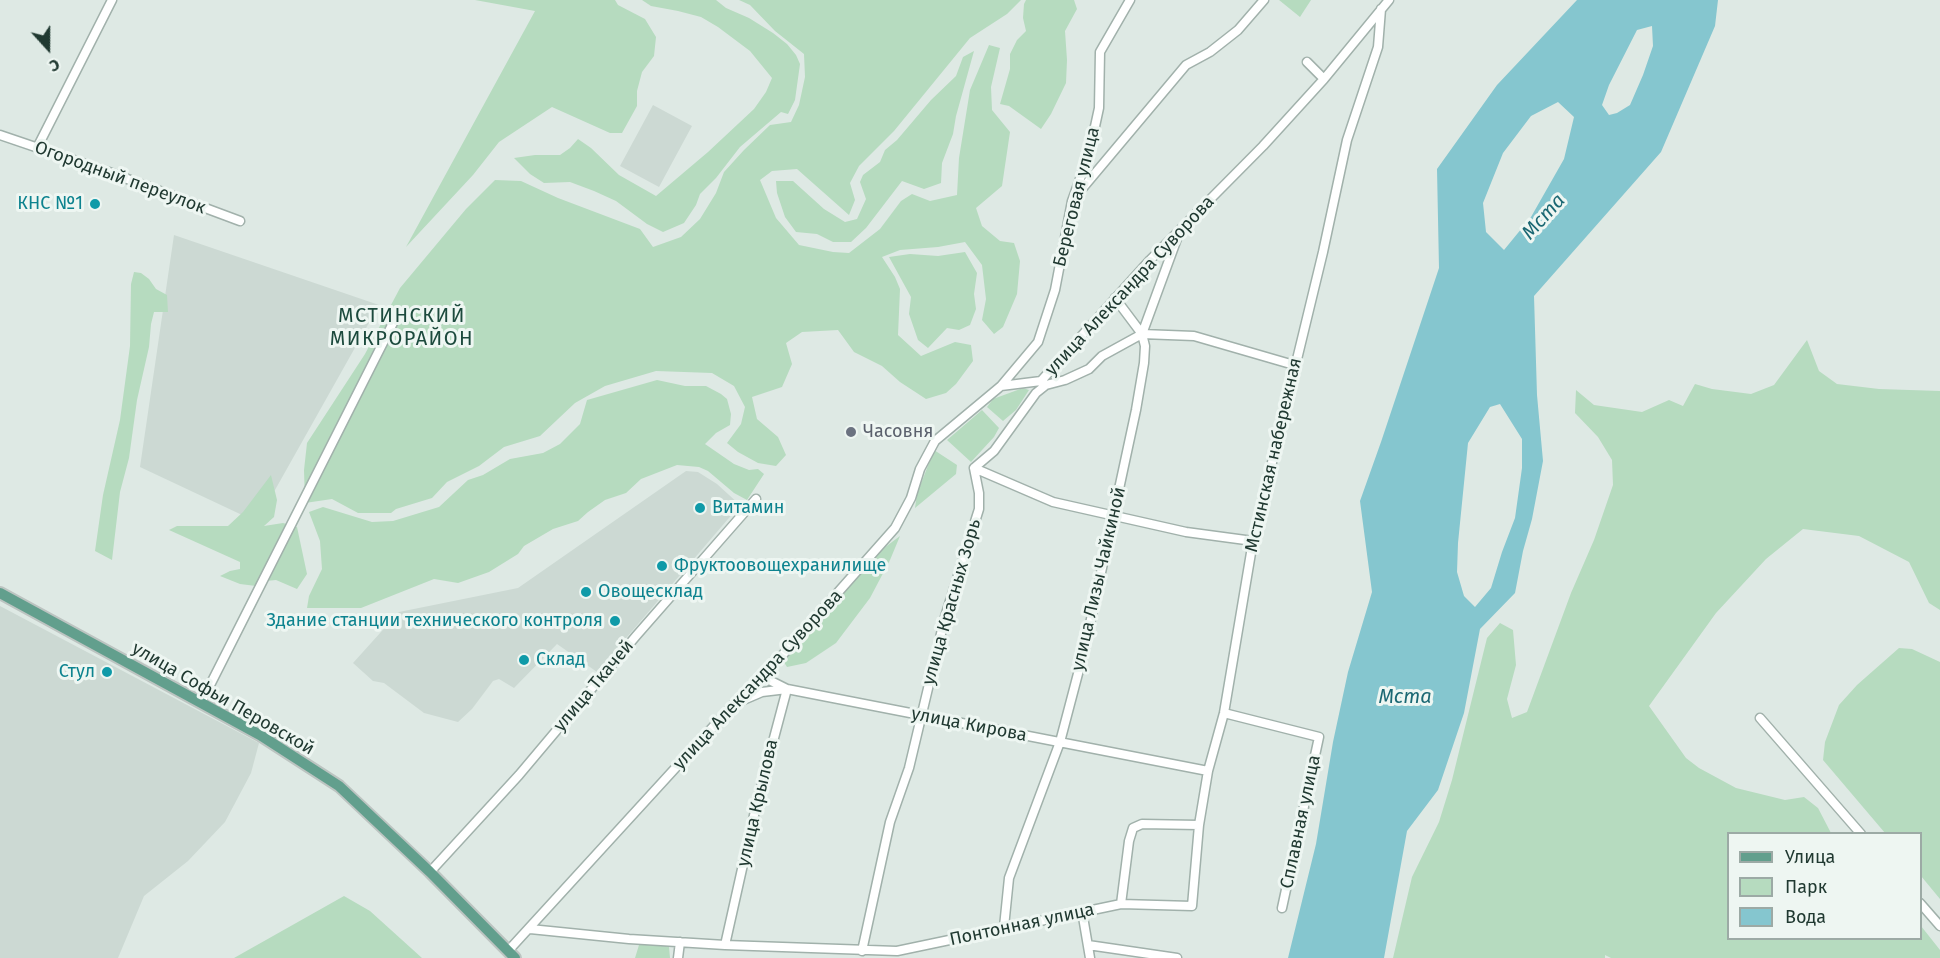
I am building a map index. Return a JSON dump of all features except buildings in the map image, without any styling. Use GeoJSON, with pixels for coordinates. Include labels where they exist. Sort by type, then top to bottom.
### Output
{"type":"FeatureCollection","features":[{"type":"Feature","properties":{"kind":"main road","name":"улица Софьи Перовской"},"geometry":{"type":"LineString","coordinates":[[0,593],[268,739],[339,786],[512,954]]}},
{"type":"Feature","properties":{"kind":"street"},"geometry":{"type":"LineString","coordinates":[[37,148],[112,0]]}},
{"type":"Feature","properties":{"kind":"street","name":"Береговая улица"},"geometry":{"type":"LineString","coordinates":[[1001,386],[1038,342],[1055,290],[1072,201],[1089,154],[1099,108],[1100,52],[1130,0]]}},
{"type":"Feature","properties":{"kind":"street"},"geometry":{"type":"LineString","coordinates":[[1072,201],[1186,65],[1210,52],[1238,30],[1264,0]]}},
{"type":"Feature","properties":{"kind":"street","name":"улица Александра Суворова"},"geometry":{"type":"LineString","coordinates":[[512,954],[530,929],[733,705],[763,677],[895,528],[911,498],[920,469],[935,441],[987,395],[1001,386],[1041,381],[1115,298],[1263,146],[1324,79],[1389,0]]}},
{"type":"Feature","properties":{"kind":"street","name":"Мстинская набережная"},"geometry":{"type":"LineString","coordinates":[[1192,906],[1199,825],[1208,771],[1224,713],[1253,541],[1323,252],[1347,140],[1378,47],[1381,9]]}},
{"type":"Feature","properties":{"kind":"street"},"geometry":{"type":"LineString","coordinates":[[1307,62],[1324,79]]}},
{"type":"Feature","properties":{"kind":"street","name":"Огородный переулок"},"geometry":{"type":"LineString","coordinates":[[0,135],[106,171],[240,221]]}},
{"type":"Feature","properties":{"kind":"street","name":"улица Лизы Чайкиной"},"geometry":{"type":"LineString","coordinates":[[1005,927],[1009,879],[1060,742],[1085,647],[1114,517],[1144,363],[1145,346],[1142,334],[1181,229]]}},
{"type":"Feature","properties":{"kind":"street"},"geometry":{"type":"LineString","coordinates":[[1115,298],[1142,334]]}},
{"type":"Feature","properties":{"kind":"street"},"geometry":{"type":"LineString","coordinates":[[201,703],[394,321]]}},
{"type":"Feature","properties":{"kind":"street"},"geometry":{"type":"LineString","coordinates":[[1253,541],[1186,532],[1053,502],[974,468],[994,451],[1036,393],[1046,385],[1065,380],[1089,369],[1102,356],[1142,334],[1194,336],[1294,365]]}},
{"type":"Feature","properties":{"kind":"street","name":"улица Красных Зорь"},"geometry":{"type":"LineString","coordinates":[[862,951],[890,822],[909,768],[945,617],[979,509],[979,494],[974,468]]}},
{"type":"Feature","properties":{"kind":"street","name":"улица Ткачей"},"geometry":{"type":"LineString","coordinates":[[430,872],[519,775],[756,499]]}},
{"type":"Feature","properties":{"kind":"street"},"geometry":{"type":"LineString","coordinates":[[763,677],[787,689]]}},
{"type":"Feature","properties":{"kind":"street","name":"улица Кирова"},"geometry":{"type":"LineString","coordinates":[[733,705],[762,692],[787,689],[1208,771]]}},
{"type":"Feature","properties":{"kind":"street","name":"улица Крылова"},"geometry":{"type":"LineString","coordinates":[[725,945],[757,802],[787,689]]}},
{"type":"Feature","properties":{"kind":"street","name":"Сплавная улица"},"geometry":{"type":"LineString","coordinates":[[1224,713],[1319,737],[1282,908]]}},
{"type":"Feature","properties":{"kind":"street"},"geometry":{"type":"LineString","coordinates":[[1760,718],[1859,832]]}},
{"type":"Feature","properties":{"kind":"street"},"geometry":{"type":"LineString","coordinates":[[1121,904],[1129,841],[1133,828],[1142,824],[1199,825]]}},
{"type":"Feature","properties":{"kind":"street","name":"Понтонная улица"},"geometry":{"type":"LineString","coordinates":[[530,929],[629,939],[725,945],[897,951],[1121,904],[1192,906]]}},
{"type":"Feature","properties":{"kind":"street"},"geometry":{"type":"LineString","coordinates":[[1922,905],[1940,926]]}},
{"type":"Feature","properties":{"kind":"street"},"geometry":{"type":"LineString","coordinates":[[1082,911],[1090,958]]}},
{"type":"Feature","properties":{"kind":"street"},"geometry":{"type":"LineString","coordinates":[[678,958],[680,942]]}},
{"type":"Feature","properties":{"kind":"street"},"geometry":{"type":"LineString","coordinates":[[1088,945],[1177,958]]}},
{"type":"Feature","properties":{"kind":"shaded area"},"geometry":{"type":"Polygon","coordinates":[[[653,105],[692,126],[659,187],[620,166],[653,105]]]}},
{"type":"Feature","properties":{"kind":"shaded area"},"geometry":{"type":"Polygon","coordinates":[[[174,235],[379,305],[257,522],[140,467],[174,235]]]}},
{"type":"Feature","properties":{"kind":"shaded area"},"geometry":{"type":"Polygon","coordinates":[[[686,471],[698,472],[717,484],[740,505],[597,672],[557,644],[514,688],[499,679],[493,681],[472,709],[458,722],[424,713],[384,683],[373,681],[353,663],[399,612],[518,588],[686,471]]]}},
{"type":"Feature","properties":{"kind":"shaded area"},"geometry":{"type":"Polygon","coordinates":[[[0,606],[259,743],[251,773],[225,822],[188,861],[144,896],[118,958],[0,958],[0,606]]]}},
{"type":"Feature","properties":{"kind":"green space"},"geometry":{"type":"Polygon","coordinates":[[[475,0],[615,0],[618,5],[645,19],[656,37],[654,56],[642,72],[637,91],[637,106],[622,133],[610,133],[552,107],[499,142],[473,175],[406,247],[535,11],[475,0]]]}},
{"type":"Feature","properties":{"kind":"green space"},"geometry":{"type":"Polygon","coordinates":[[[642,0],[716,0],[726,8],[749,18],[773,33],[787,44],[800,64],[795,100],[788,114],[781,112],[740,147],[716,178],[700,194],[696,205],[684,223],[663,232],[647,224],[616,201],[594,191],[570,182],[544,183],[530,174],[514,158],[560,155],[578,139],[591,148],[619,175],[656,196],[754,109],[766,92],[772,78],[750,51],[701,17],[651,6],[642,0]]]}},
{"type":"Feature","properties":{"kind":"green space"},"geometry":{"type":"Polygon","coordinates":[[[739,0],[1021,0],[1007,14],[970,38],[894,131],[859,166],[850,183],[855,200],[849,215],[797,169],[772,171],[760,180],[776,218],[799,245],[833,252],[849,253],[880,229],[901,201],[912,194],[930,201],[957,195],[959,158],[970,90],[989,45],[1000,48],[991,87],[992,110],[1010,132],[1002,186],[976,208],[982,226],[1000,241],[1014,243],[1020,261],[1017,294],[1003,327],[994,334],[982,320],[986,299],[982,265],[965,242],[900,250],[882,257],[900,289],[898,335],[921,356],[955,342],[971,345],[973,361],[956,384],[946,393],[926,399],[900,382],[882,366],[854,352],[838,330],[802,332],[786,343],[792,364],[782,387],[752,397],[757,419],[778,437],[786,455],[776,466],[758,463],[727,443],[741,424],[745,407],[734,386],[712,373],[656,371],[605,386],[575,403],[540,436],[504,447],[479,466],[447,482],[432,498],[396,509],[391,513],[358,513],[332,499],[305,503],[304,470],[307,443],[365,354],[400,288],[466,209],[495,180],[521,181],[558,198],[640,229],[653,247],[681,237],[700,219],[716,193],[724,172],[770,125],[791,122],[799,105],[805,77],[804,54],[775,31],[750,5],[739,0]]]}},
{"type":"Feature","properties":{"kind":"green space"},"geometry":{"type":"Polygon","coordinates":[[[1026,0],[1074,0],[1077,9],[1065,31],[1066,83],[1041,129],[1009,106],[1000,104],[1010,69],[1010,54],[1017,40],[1026,31],[1023,18],[1026,0]]]}},
{"type":"Feature","properties":{"kind":"green space"},"geometry":{"type":"Polygon","coordinates":[[[1279,0],[1311,0],[1300,17],[1279,0]]]}},
{"type":"Feature","properties":{"kind":"green space"},"geometry":{"type":"Polygon","coordinates":[[[974,51],[953,134],[942,163],[941,183],[924,189],[902,181],[866,228],[851,242],[833,242],[817,234],[796,232],[785,217],[777,193],[776,181],[793,181],[824,209],[845,222],[857,219],[866,199],[860,182],[863,175],[880,162],[885,150],[956,76],[963,57],[974,51]]]}},
{"type":"Feature","properties":{"kind":"green space"},"geometry":{"type":"Polygon","coordinates":[[[965,252],[977,273],[974,294],[976,309],[970,325],[959,330],[947,328],[928,348],[918,340],[909,314],[911,297],[889,257],[910,254],[938,256],[965,252]]]}},
{"type":"Feature","properties":{"kind":"green space"},"geometry":{"type":"Polygon","coordinates":[[[134,272],[141,273],[156,289],[167,295],[168,312],[154,312],[151,324],[129,458],[120,492],[112,560],[95,551],[103,495],[120,420],[130,346],[131,284],[134,272]]]}},
{"type":"Feature","properties":{"kind":"green space"},"geometry":{"type":"Polygon","coordinates":[[[1807,340],[1819,371],[1837,384],[1879,389],[1940,391],[1940,610],[1929,603],[1909,562],[1859,536],[1803,529],[1766,559],[1716,613],[1649,706],[1686,758],[1699,768],[1736,788],[1785,800],[1804,797],[1818,808],[1830,832],[1727,832],[1727,940],[1922,940],[1922,927],[1940,950],[1940,958],[1611,958],[1605,955],[1605,958],[1393,958],[1412,877],[1439,822],[1452,780],[1487,638],[1500,623],[1513,630],[1516,665],[1507,699],[1512,718],[1527,712],[1613,485],[1612,460],[1598,437],[1575,413],[1576,390],[1594,405],[1642,412],[1669,400],[1683,406],[1695,384],[1712,389],[1751,394],[1774,385],[1807,340]]]}},
{"type":"Feature","properties":{"kind":"green space"},"geometry":{"type":"Polygon","coordinates":[[[657,380],[685,386],[706,386],[727,399],[731,414],[730,425],[716,433],[705,444],[734,464],[749,470],[758,469],[764,474],[747,500],[734,493],[708,471],[699,467],[677,465],[641,479],[626,493],[605,500],[578,521],[553,529],[524,546],[518,554],[489,572],[458,583],[434,579],[361,608],[307,608],[309,596],[322,569],[320,541],[309,512],[323,507],[372,522],[393,521],[439,507],[468,480],[483,475],[510,459],[543,453],[560,444],[580,424],[587,400],[657,380]]]}},
{"type":"Feature","properties":{"kind":"green space"},"geometry":{"type":"Polygon","coordinates":[[[1023,388],[1029,390],[1016,410],[1003,421],[987,407],[993,399],[1023,388]]]}},
{"type":"Feature","properties":{"kind":"green space"},"geometry":{"type":"Polygon","coordinates":[[[982,410],[999,428],[994,437],[971,462],[947,440],[982,410]]]}},
{"type":"Feature","properties":{"kind":"green space"},"geometry":{"type":"Polygon","coordinates":[[[934,450],[957,465],[956,474],[915,508],[917,494],[934,450]]]}},
{"type":"Feature","properties":{"kind":"green space"},"geometry":{"type":"Polygon","coordinates":[[[271,475],[277,500],[274,517],[264,526],[283,523],[297,527],[307,574],[297,589],[276,580],[266,581],[256,586],[240,584],[220,576],[240,569],[240,562],[169,530],[177,526],[228,526],[243,512],[271,475]]]}},
{"type":"Feature","properties":{"kind":"green space"},"geometry":{"type":"Polygon","coordinates":[[[900,536],[870,598],[836,643],[806,663],[787,667],[782,659],[884,548],[900,536]]]}},
{"type":"Feature","properties":{"kind":"green space"},"geometry":{"type":"Polygon","coordinates":[[[1899,648],[1912,649],[1940,662],[1940,899],[1922,877],[1922,832],[1884,832],[1823,760],[1825,742],[1839,705],[1857,685],[1899,648]]]}},
{"type":"Feature","properties":{"kind":"green space"},"geometry":{"type":"Polygon","coordinates":[[[344,896],[370,911],[422,958],[234,958],[344,896]]]}},
{"type":"Feature","properties":{"kind":"green space"},"geometry":{"type":"Polygon","coordinates":[[[659,944],[669,947],[670,958],[635,958],[639,945],[659,944]]]}},
{"type":"Feature","properties":{"kind":"water","name":"Мста"},"geometry":{"type":"Polygon","coordinates":[[[1577,0],[1718,0],[1715,26],[1661,152],[1534,296],[1537,395],[1543,461],[1532,519],[1515,593],[1480,629],[1464,713],[1438,790],[1407,831],[1384,958],[1288,958],[1316,844],[1333,742],[1348,672],[1372,592],[1360,501],[1439,268],[1437,169],[1497,85],[1577,0]],[[1652,26],[1637,30],[1609,85],[1602,105],[1609,115],[1630,105],[1653,46],[1652,26]],[[1558,102],[1531,116],[1503,153],[1483,203],[1486,232],[1504,250],[1531,217],[1564,159],[1574,117],[1558,102]],[[1500,404],[1490,407],[1468,443],[1458,543],[1457,572],[1464,596],[1475,607],[1491,588],[1515,518],[1522,468],[1522,439],[1500,404]]]}},
{"type":"Feature","properties":{"kind":"place","name":"КНС №1"},"geometry":{"type":"Point","coordinates":[95,204]}},
{"type":"Feature","properties":{"kind":"place","name":"Часовня"},"geometry":{"type":"Point","coordinates":[851,432]}},
{"type":"Feature","properties":{"kind":"place","name":"Витамин"},"geometry":{"type":"Point","coordinates":[700,508]}},
{"type":"Feature","properties":{"kind":"place","name":"Фруктоовощехранилище"},"geometry":{"type":"Point","coordinates":[662,566]}},
{"type":"Feature","properties":{"kind":"place","name":"Овощесклад"},"geometry":{"type":"Point","coordinates":[586,592]}},
{"type":"Feature","properties":{"kind":"place","name":"Здание станции технического контроля"},"geometry":{"type":"Point","coordinates":[615,621]}},
{"type":"Feature","properties":{"kind":"place","name":"Склад"},"geometry":{"type":"Point","coordinates":[524,660]}},
{"type":"Feature","properties":{"kind":"place","name":"Стул"},"geometry":{"type":"Point","coordinates":[107,672]}},
{"type":"Feature","properties":{"kind":"district","name":"МСТИНСКИЙ МИКРОРАЙОН"},"geometry":{"type":"Point","coordinates":[402,328]}}]}
